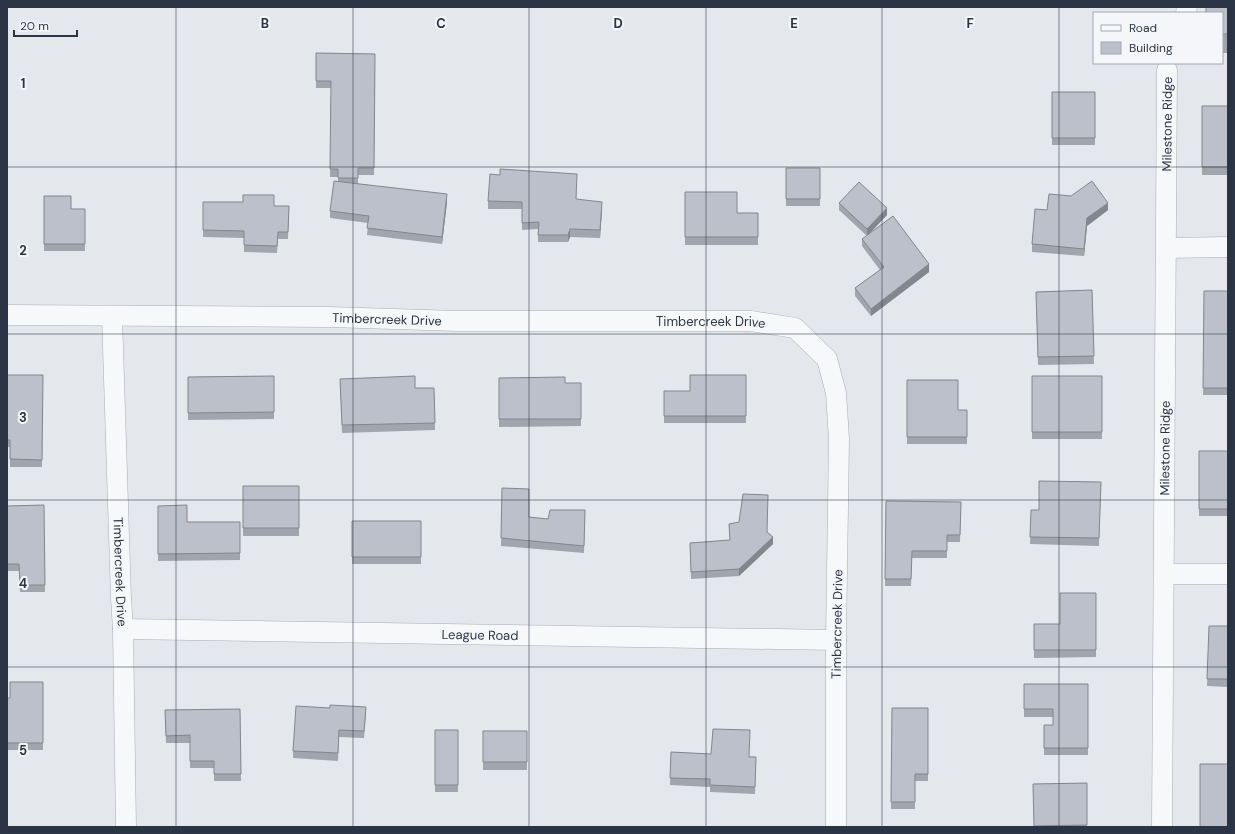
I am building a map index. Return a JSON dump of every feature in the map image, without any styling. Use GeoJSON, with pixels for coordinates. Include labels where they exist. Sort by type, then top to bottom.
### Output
{"type":"FeatureCollection","features":[{"type":"Feature","properties":{"kind":"street","name":"Milestone Ridge"},"geometry":{"type":"LineString","coordinates":[[1162,827],[1167,70]]}},
{"type":"Feature","properties":{"kind":"street"},"geometry":{"type":"LineString","coordinates":[[1166,248],[1228,247]]}},
{"type":"Feature","properties":{"kind":"street","name":"Timbercreek Drive"},"geometry":{"type":"LineString","coordinates":[[7,316],[329,317],[458,321],[752,321],[795,328],[827,359],[836,393],[839,438],[836,640],[836,827]]}},
{"type":"Feature","properties":{"kind":"street","name":"Timbercreek Drive"},"geometry":{"type":"LineString","coordinates":[[112,316],[120,598],[124,629],[126,827]]}},
{"type":"Feature","properties":{"kind":"street"},"geometry":{"type":"LineString","coordinates":[[1164,574],[1228,574]]}},
{"type":"Feature","properties":{"kind":"street","name":"League Road"},"geometry":{"type":"LineString","coordinates":[[124,629],[836,640]]}},
{"type":"Feature","properties":{"kind":"building"},"geometry":{"type":"Polygon","coordinates":[[[1206,7],[1228,7],[1228,34],[1223,34],[1223,12],[1206,12],[1206,7]]]}},
{"type":"Feature","properties":{"kind":"building"},"geometry":{"type":"Polygon","coordinates":[[[316,53],[375,54],[374,168],[358,168],[358,178],[338,178],[338,169],[330,169],[331,81],[316,81],[316,53]]]}},
{"type":"Feature","properties":{"kind":"building"},"geometry":{"type":"Polygon","coordinates":[[[1052,92],[1095,92],[1095,138],[1052,138],[1052,92]]]}},
{"type":"Feature","properties":{"kind":"building"},"geometry":{"type":"Polygon","coordinates":[[[1202,106],[1228,106],[1228,167],[1202,167],[1202,106]]]}},
{"type":"Feature","properties":{"kind":"building"},"geometry":{"type":"Polygon","coordinates":[[[786,168],[820,168],[820,199],[786,199],[786,168]]]}},
{"type":"Feature","properties":{"kind":"building"},"geometry":{"type":"Polygon","coordinates":[[[500,169],[577,174],[576,199],[602,202],[600,230],[570,229],[568,235],[538,235],[539,222],[522,223],[522,202],[488,201],[490,174],[500,175],[500,169]]]}},
{"type":"Feature","properties":{"kind":"building"},"geometry":{"type":"Polygon","coordinates":[[[334,181],[447,194],[442,237],[367,228],[369,216],[330,211],[334,181]]]}},
{"type":"Feature","properties":{"kind":"building"},"geometry":{"type":"Polygon","coordinates":[[[1092,181],[1108,203],[1087,218],[1084,249],[1032,244],[1035,209],[1047,210],[1049,194],[1071,196],[1092,181]]]}},
{"type":"Feature","properties":{"kind":"building"},"geometry":{"type":"Polygon","coordinates":[[[859,182],[887,208],[867,229],[839,203],[859,182]]]}},
{"type":"Feature","properties":{"kind":"building"},"geometry":{"type":"Polygon","coordinates":[[[685,192],[737,192],[737,213],[758,213],[758,237],[685,237],[685,192]]]}},
{"type":"Feature","properties":{"kind":"building"},"geometry":{"type":"Polygon","coordinates":[[[243,195],[274,195],[274,206],[289,206],[288,232],[278,232],[277,246],[244,245],[244,231],[203,230],[203,202],[243,202],[243,195]]]}},
{"type":"Feature","properties":{"kind":"building"},"geometry":{"type":"Polygon","coordinates":[[[44,196],[71,196],[71,209],[85,209],[85,244],[44,244],[44,196]]]}},
{"type":"Feature","properties":{"kind":"building"},"geometry":{"type":"Polygon","coordinates":[[[893,216],[929,264],[871,309],[855,288],[884,267],[862,239],[893,216]]]}},
{"type":"Feature","properties":{"kind":"building"},"geometry":{"type":"Polygon","coordinates":[[[1092,290],[1094,356],[1038,357],[1036,292],[1092,290]]]}},
{"type":"Feature","properties":{"kind":"building"},"geometry":{"type":"Polygon","coordinates":[[[1204,291],[1228,291],[1228,388],[1203,388],[1204,291]]]}},
{"type":"Feature","properties":{"kind":"building"},"geometry":{"type":"Polygon","coordinates":[[[7,375],[43,375],[42,460],[10,459],[10,440],[7,440],[7,375]]]}},
{"type":"Feature","properties":{"kind":"building"},"geometry":{"type":"Polygon","coordinates":[[[690,375],[746,375],[746,416],[664,416],[664,391],[690,391],[690,375]]]}},
{"type":"Feature","properties":{"kind":"building"},"geometry":{"type":"Polygon","coordinates":[[[274,376],[274,412],[188,413],[188,377],[274,376]]]}},
{"type":"Feature","properties":{"kind":"building"},"geometry":{"type":"Polygon","coordinates":[[[415,376],[415,388],[434,388],[435,423],[342,425],[340,379],[415,376]]]}},
{"type":"Feature","properties":{"kind":"building"},"geometry":{"type":"Polygon","coordinates":[[[1032,376],[1102,376],[1102,432],[1032,432],[1032,376]]]}},
{"type":"Feature","properties":{"kind":"building"},"geometry":{"type":"Polygon","coordinates":[[[565,377],[565,383],[581,383],[581,419],[499,419],[499,378],[565,377]]]}},
{"type":"Feature","properties":{"kind":"building"},"geometry":{"type":"Polygon","coordinates":[[[907,380],[958,380],[958,410],[967,410],[967,437],[907,437],[907,380]]]}},
{"type":"Feature","properties":{"kind":"building"},"geometry":{"type":"Polygon","coordinates":[[[1199,451],[1228,451],[1228,509],[1199,509],[1199,451]]]}},
{"type":"Feature","properties":{"kind":"building"},"geometry":{"type":"Polygon","coordinates":[[[1039,481],[1101,482],[1099,538],[1030,537],[1031,510],[1039,510],[1039,481]]]}},
{"type":"Feature","properties":{"kind":"building"},"geometry":{"type":"Polygon","coordinates":[[[243,486],[299,486],[299,528],[243,528],[243,486]]]}},
{"type":"Feature","properties":{"kind":"building"},"geometry":{"type":"Polygon","coordinates":[[[502,488],[529,489],[529,517],[548,519],[550,510],[585,510],[584,546],[501,538],[502,488]]]}},
{"type":"Feature","properties":{"kind":"building"},"geometry":{"type":"Polygon","coordinates":[[[743,494],[768,495],[767,532],[773,537],[739,569],[691,572],[690,543],[730,540],[729,524],[739,522],[743,494]]]}},
{"type":"Feature","properties":{"kind":"building"},"geometry":{"type":"Polygon","coordinates":[[[886,501],[961,502],[960,535],[947,535],[947,551],[912,551],[911,579],[885,579],[886,501]]]}},
{"type":"Feature","properties":{"kind":"building"},"geometry":{"type":"Polygon","coordinates":[[[44,505],[45,585],[20,585],[19,564],[7,564],[7,506],[44,505]]]}},
{"type":"Feature","properties":{"kind":"building"},"geometry":{"type":"Polygon","coordinates":[[[187,505],[187,522],[240,522],[240,553],[158,554],[158,506],[187,505]]]}},
{"type":"Feature","properties":{"kind":"building"},"geometry":{"type":"Polygon","coordinates":[[[352,521],[421,521],[421,557],[352,557],[352,521]]]}},
{"type":"Feature","properties":{"kind":"building"},"geometry":{"type":"Polygon","coordinates":[[[1060,593],[1096,593],[1096,650],[1034,650],[1034,624],[1060,624],[1060,593]]]}},
{"type":"Feature","properties":{"kind":"building"},"geometry":{"type":"Polygon","coordinates":[[[1209,626],[1228,626],[1228,679],[1207,679],[1209,626]]]}},
{"type":"Feature","properties":{"kind":"building"},"geometry":{"type":"Polygon","coordinates":[[[10,682],[43,682],[43,743],[7,743],[7,698],[10,698],[10,682]]]}},
{"type":"Feature","properties":{"kind":"building"},"geometry":{"type":"Polygon","coordinates":[[[1024,684],[1088,684],[1088,748],[1044,748],[1044,725],[1053,725],[1053,709],[1024,709],[1024,684]]]}},
{"type":"Feature","properties":{"kind":"building"},"geometry":{"type":"Polygon","coordinates":[[[330,705],[366,707],[364,731],[339,730],[338,753],[293,751],[296,706],[330,708],[330,705]]]}},
{"type":"Feature","properties":{"kind":"building"},"geometry":{"type":"Polygon","coordinates":[[[892,708],[928,708],[928,774],[915,774],[915,802],[891,802],[892,708]]]}},
{"type":"Feature","properties":{"kind":"building"},"geometry":{"type":"Polygon","coordinates":[[[240,709],[241,774],[214,774],[214,761],[190,761],[190,735],[166,736],[165,710],[240,709]]]}},
{"type":"Feature","properties":{"kind":"building"},"geometry":{"type":"Polygon","coordinates":[[[713,729],[750,730],[749,757],[756,757],[755,787],[710,785],[710,779],[670,778],[671,752],[711,754],[713,729]]]}},
{"type":"Feature","properties":{"kind":"building"},"geometry":{"type":"Polygon","coordinates":[[[435,730],[458,730],[458,785],[435,785],[435,730]]]}},
{"type":"Feature","properties":{"kind":"building"},"geometry":{"type":"Polygon","coordinates":[[[483,731],[527,731],[527,762],[483,762],[483,731]]]}},
{"type":"Feature","properties":{"kind":"building"},"geometry":{"type":"Polygon","coordinates":[[[1200,764],[1228,764],[1228,827],[1200,827],[1200,764]]]}},
{"type":"Feature","properties":{"kind":"building"},"geometry":{"type":"Polygon","coordinates":[[[1087,783],[1087,825],[1034,826],[1033,784],[1087,783]]]}}]}
